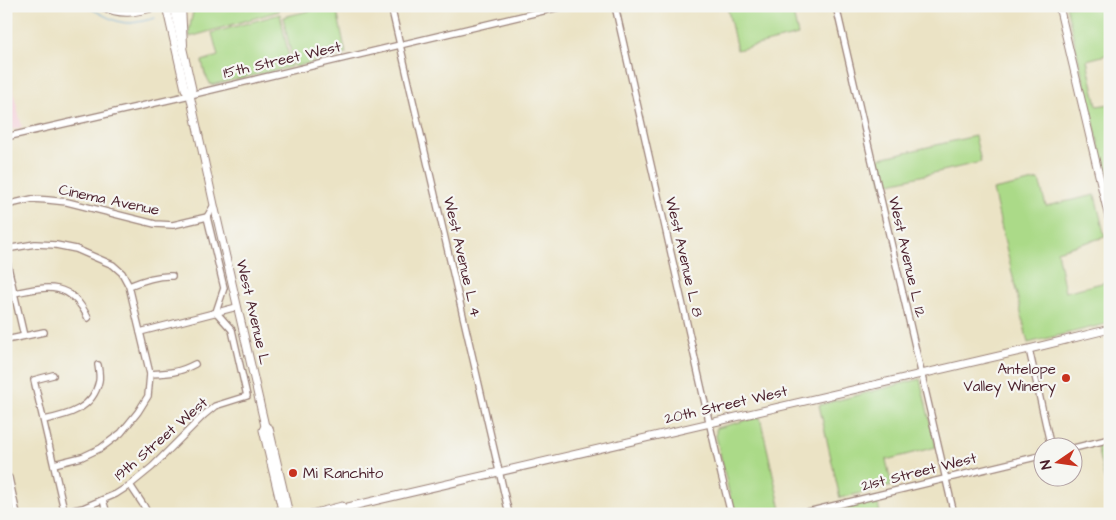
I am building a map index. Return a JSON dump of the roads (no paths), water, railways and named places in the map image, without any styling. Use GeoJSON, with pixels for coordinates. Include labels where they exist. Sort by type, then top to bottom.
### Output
{"type":"FeatureCollection","features":[{"type":"Feature","properties":{"kind":"highway"},"geometry":{"type":"LineString","coordinates":[[103,6],[125,13],[157,6]]}},
{"type":"Feature","properties":{"kind":"highway"},"geometry":{"type":"LineString","coordinates":[[122,6],[136,6]]}},
{"type":"Feature","properties":{"kind":"highway"},"geometry":{"type":"LineString","coordinates":[[181,6],[183,45]]}},
{"type":"Feature","properties":{"kind":"main road","name":"West Avenue L"},"geometry":{"type":"LineString","coordinates":[[166,6],[185,89],[190,95],[283,514]]}},
{"type":"Feature","properties":{"kind":"main road","name":"West Avenue L"},"geometry":{"type":"LineString","coordinates":[[173,6],[192,89],[190,95]]}},
{"type":"Feature","properties":{"kind":"main road"},"geometry":{"type":"LineString","coordinates":[[1060,6],[1110,222]]}},
{"type":"Feature","properties":{"kind":"main road","name":"20th Street West"},"geometry":{"type":"LineString","coordinates":[[311,514],[343,506],[348,507],[1110,329]]}},
{"type":"Feature","properties":{"kind":"main road","name":"West Avenue L"},"geometry":{"type":"LineString","coordinates":[[265,426],[269,428],[288,510],[287,514]]}},
{"type":"Feature","properties":{"kind":"main road","name":"20th Street West"},"geometry":{"type":"LineString","coordinates":[[334,514],[348,507]]}},
{"type":"Feature","properties":{"kind":"street","name":"West Avenue L 4"},"geometry":{"type":"LineString","coordinates":[[391,6],[509,514]]}},
{"type":"Feature","properties":{"kind":"street","name":"15th Street West"},"geometry":{"type":"LineString","coordinates":[[6,137],[564,6]]}},
{"type":"Feature","properties":{"kind":"street","name":"West Avenue L 8"},"geometry":{"type":"LineString","coordinates":[[614,6],[731,514]]}},
{"type":"Feature","properties":{"kind":"street","name":"West Avenue L 12"},"geometry":{"type":"LineString","coordinates":[[836,6],[954,514]]}},
{"type":"Feature","properties":{"kind":"street","name":"Cinema Avenue"},"geometry":{"type":"LineString","coordinates":[[6,205],[32,199],[67,202],[155,224],[173,224],[207,217]]}},
{"type":"Feature","properties":{"kind":"street"},"geometry":{"type":"LineString","coordinates":[[207,217],[214,205]]}},
{"type":"Feature","properties":{"kind":"street","name":"West Avenue L"},"geometry":{"type":"LineString","coordinates":[[207,217],[224,288],[216,312],[232,330],[247,396]]}},
{"type":"Feature","properties":{"kind":"street"},"geometry":{"type":"LineString","coordinates":[[6,250],[35,244],[56,245],[76,249],[113,265],[122,273],[129,286],[150,374],[148,396],[121,433],[100,448],[82,457],[54,464]]}},
{"type":"Feature","properties":{"kind":"street"},"geometry":{"type":"LineString","coordinates":[[6,258],[24,336]]}},
{"type":"Feature","properties":{"kind":"street"},"geometry":{"type":"LineString","coordinates":[[129,286],[147,278],[163,275],[172,276]]}},
{"type":"Feature","properties":{"kind":"street"},"geometry":{"type":"LineString","coordinates":[[14,293],[40,287],[59,289],[77,299],[88,318]]}},
{"type":"Feature","properties":{"kind":"street"},"geometry":{"type":"LineString","coordinates":[[140,332],[237,307]]}},
{"type":"Feature","properties":{"kind":"street"},"geometry":{"type":"LineString","coordinates":[[6,340],[44,332]]}},
{"type":"Feature","properties":{"kind":"street"},"geometry":{"type":"LineString","coordinates":[[1029,349],[1049,438]]}},
{"type":"Feature","properties":{"kind":"street"},"geometry":{"type":"LineString","coordinates":[[150,374],[182,371],[195,364]]}},
{"type":"Feature","properties":{"kind":"street"},"geometry":{"type":"LineString","coordinates":[[44,420],[75,412],[90,399],[96,391],[100,380],[98,366]]}},
{"type":"Feature","properties":{"kind":"street"},"geometry":{"type":"LineString","coordinates":[[53,374],[34,380],[64,513]]}},
{"type":"Feature","properties":{"kind":"street","name":"19th Street West"},"geometry":{"type":"LineString","coordinates":[[64,513],[83,508],[116,494],[152,467],[215,406],[247,396]]}},
{"type":"Feature","properties":{"kind":"street"},"geometry":{"type":"LineString","coordinates":[[1084,446],[1110,439]]}},
{"type":"Feature","properties":{"kind":"street","name":"21st Street West"},"geometry":{"type":"LineString","coordinates":[[799,514],[1034,457]]}},
{"type":"Feature","properties":{"kind":"street"},"geometry":{"type":"LineString","coordinates":[[9,478],[17,514]]}},
{"type":"Feature","properties":{"kind":"street"},"geometry":{"type":"LineString","coordinates":[[130,485],[148,514]]}},
{"type":"Feature","properties":{"kind":"street"},"geometry":{"type":"LineString","coordinates":[[103,500],[106,514]]}},
{"type":"Feature","properties":{"kind":"waterway"},"geometry":{"type":"LineString","coordinates":[[86,6],[108,18],[125,23],[155,18]]}},
{"type":"Feature","properties":{"kind":"place","name":"Antelope Valley Winery"},"geometry":{"type":"Point","coordinates":[1066,378]}},
{"type":"Feature","properties":{"kind":"place","name":"Mi Ranchito"},"geometry":{"type":"Point","coordinates":[293,473]}}]}
